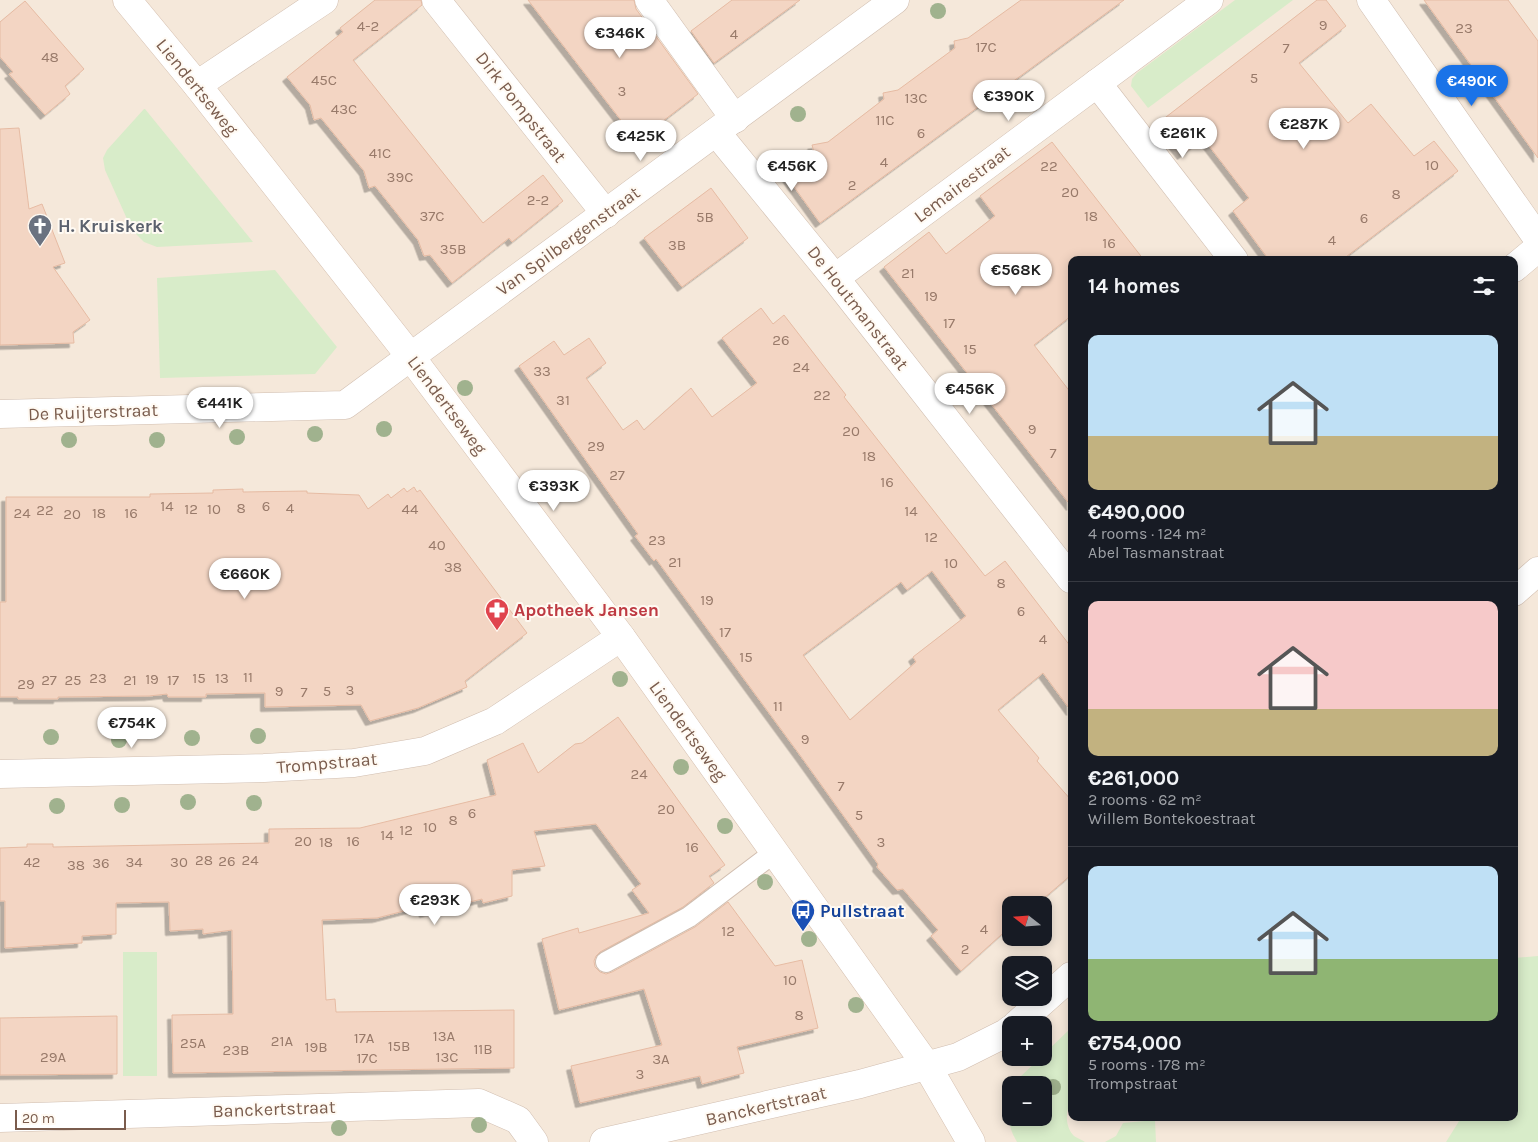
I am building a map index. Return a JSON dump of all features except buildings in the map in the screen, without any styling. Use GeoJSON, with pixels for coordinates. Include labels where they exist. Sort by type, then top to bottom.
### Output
{"type":"FeatureCollection","features":[{"type":"Feature","properties":{"kind":"street","name":"Liendertseweg"},"geometry":{"type":"LineString","coordinates":[[127,0],[197,85],[410,356],[621,637],[927,1066],[970,1142]]}},
{"type":"Feature","properties":{"kind":"street"},"geometry":{"type":"LineString","coordinates":[[197,85],[324,0]]}},
{"type":"Feature","properties":{"kind":"street","name":"Dirk Pompstraat"},"geometry":{"type":"LineString","coordinates":[[436,0],[606,214]]}},
{"type":"Feature","properties":{"kind":"street"},"geometry":{"type":"LineString","coordinates":[[649,0],[726,126]]}},
{"type":"Feature","properties":{"kind":"street","name":"Van Spilbergenstraat"},"geometry":{"type":"LineString","coordinates":[[410,356],[726,126],[895,0]]}},
{"type":"Feature","properties":{"kind":"street","name":"Lemairestraat"},"geometry":{"type":"LineString","coordinates":[[835,278],[1209,0]]}},
{"type":"Feature","properties":{"kind":"street"},"geometry":{"type":"LineString","coordinates":[[1371,0],[1538,239]]}},
{"type":"Feature","properties":{"kind":"street"},"geometry":{"type":"LineString","coordinates":[[1097,83],[1231,256]]}},
{"type":"Feature","properties":{"kind":"street","name":"De Houtmanstraat"},"geometry":{"type":"LineString","coordinates":[[726,126],[835,278],[1068,575]]}},
{"type":"Feature","properties":{"kind":"street"},"geometry":{"type":"LineString","coordinates":[[1518,265],[1538,248]]}},
{"type":"Feature","properties":{"kind":"street","name":"De Ruijterstraat"},"geometry":{"type":"LineString","coordinates":[[0,414],[345,405],[410,356]]}},
{"type":"Feature","properties":{"kind":"street"},"geometry":{"type":"LineString","coordinates":[[1518,588],[1538,571]]}},
{"type":"Feature","properties":{"kind":"street","name":"Trompstraat"},"geometry":{"type":"LineString","coordinates":[[0,774],[264,768],[354,763],[425,751],[495,721],[621,637]]}},
{"type":"Feature","properties":{"kind":"street"},"geometry":{"type":"LineString","coordinates":[[1026,1016],[1068,979]]}},
{"type":"Feature","properties":{"kind":"street"},"geometry":{"type":"LineString","coordinates":[[927,1066],[958,1057],[1002,1035]]}},
{"type":"Feature","properties":{"kind":"street","name":"Banckertstraat"},"geometry":{"type":"LineString","coordinates":[[604,1142],[860,1084],[927,1066]]}},
{"type":"Feature","properties":{"kind":"street","name":"Banckertstraat"},"geometry":{"type":"LineString","coordinates":[[0,1118],[479,1103],[518,1120],[534,1142]]}},
{"type":"Feature","properties":{"kind":"lane"},"geometry":{"type":"LineString","coordinates":[[606,962],[689,917],[775,852]]}},
{"type":"Feature","properties":{"kind":"shaded area"},"geometry":{"type":"Polygon","coordinates":[[[0,0],[1538,0],[1538,1142],[0,1142],[0,0]]]}},
{"type":"Feature","properties":{"kind":"green space"},"geometry":{"type":"Polygon","coordinates":[[[1235,0],[1293,0],[1148,108],[1131,86],[1132,79],[1137,73],[1235,0]]]}},
{"type":"Feature","properties":{"kind":"green space"},"geometry":{"type":"Polygon","coordinates":[[[144,109],[253,242],[157,247],[144,242],[132,230],[105,170],[103,158],[107,150],[144,109]]]}},
{"type":"Feature","properties":{"kind":"green space"},"geometry":{"type":"Polygon","coordinates":[[[275,270],[337,347],[315,374],[160,378],[157,278],[275,270]]]}},
{"type":"Feature","properties":{"kind":"green space"},"geometry":{"type":"Polygon","coordinates":[[[123,952],[157,952],[157,1076],[123,1076],[123,952]]]}},
{"type":"Feature","properties":{"kind":"green space"},"geometry":{"type":"Polygon","coordinates":[[[1538,956],[1538,1142],[1446,1142],[1459,1121],[1518,1121],[1518,958],[1538,956]]]}},
{"type":"Feature","properties":{"kind":"green space"},"geometry":{"type":"Polygon","coordinates":[[[1068,1031],[1067,1119],[1069,1128],[1074,1136],[1085,1142],[1017,1142],[1010,1126],[1052,1126],[1052,1076],[1021,1076],[1032,1066],[1052,1066],[1052,1046],[1068,1031]]]}},
{"type":"Feature","properties":{"kind":"green space"},"geometry":{"type":"Polygon","coordinates":[[[1155,1121],[1156,1142],[1105,1142],[1116,1136],[1123,1123],[1155,1121]]]}},
{"type":"Feature","properties":{"kind":"place","name":"H. Kruiskerk"},"geometry":{"type":"Point","coordinates":[40,247]}},
{"type":"Feature","properties":{"kind":"place","name":"Apotheek Jansen"},"geometry":{"type":"Point","coordinates":[497,631]}},
{"type":"Feature","properties":{"kind":"place","name":"Pullstraat"},"geometry":{"type":"Point","coordinates":[803,932]}}]}
